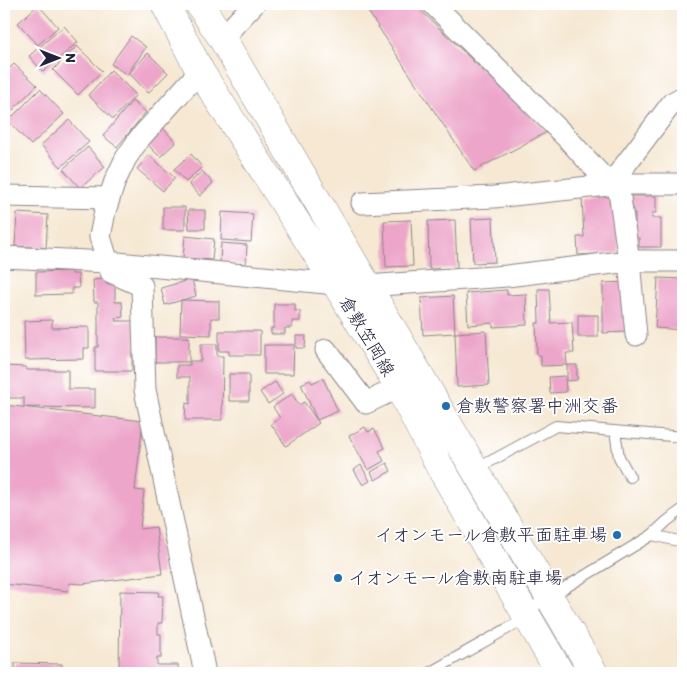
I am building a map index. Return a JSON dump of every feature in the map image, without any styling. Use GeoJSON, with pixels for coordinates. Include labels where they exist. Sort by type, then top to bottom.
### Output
{"type":"FeatureCollection","features":[{"type":"Feature","properties":{"kind":"main road","name":"倉敷笠岡線"},"geometry":{"type":"LineString","coordinates":[[165,4],[200,71],[336,284],[399,387],[439,465],[560,673]]}},
{"type":"Feature","properties":{"kind":"main road","name":"倉敷笠岡線"},"geometry":{"type":"LineString","coordinates":[[199,4],[222,38],[594,673]]}},
{"type":"Feature","properties":{"kind":"street"},"geometry":{"type":"LineString","coordinates":[[222,38],[254,4]]}},
{"type":"Feature","properties":{"kind":"street"},"geometry":{"type":"LineString","coordinates":[[433,4],[614,185],[629,261],[636,335]]}},
{"type":"Feature","properties":{"kind":"street"},"geometry":{"type":"LineString","coordinates":[[200,71],[139,139],[126,158],[109,198],[100,237],[111,272],[142,286],[145,390],[205,673]]}},
{"type":"Feature","properties":{"kind":"street"},"geometry":{"type":"LineString","coordinates":[[614,185],[672,103],[683,97]]}},
{"type":"Feature","properties":{"kind":"street"},"geometry":{"type":"LineString","coordinates":[[362,203],[494,197],[614,185],[683,184]]}},
{"type":"Feature","properties":{"kind":"street"},"geometry":{"type":"LineString","coordinates":[[4,196],[109,198]]}},
{"type":"Feature","properties":{"kind":"street"},"geometry":{"type":"LineString","coordinates":[[4,257],[107,262],[367,286],[507,276],[629,261],[683,261]]}},
{"type":"Feature","properties":{"kind":"street"},"geometry":{"type":"LineString","coordinates":[[326,350],[366,402],[399,387]]}},
{"type":"Feature","properties":{"kind":"lane"},"geometry":{"type":"LineString","coordinates":[[475,470],[556,426],[683,437]]}},
{"type":"Feature","properties":{"kind":"lane"},"geometry":{"type":"LineString","coordinates":[[615,431],[619,457],[630,477]]}},
{"type":"Feature","properties":{"kind":"lane"},"geometry":{"type":"LineString","coordinates":[[429,673],[526,615],[549,598],[652,535],[683,510]]}},
{"type":"Feature","properties":{"kind":"lane"},"geometry":{"type":"LineString","coordinates":[[652,535],[683,542]]}},
{"type":"Feature","properties":{"kind":"building"},"geometry":{"type":"Polygon","coordinates":[[[363,4],[414,4],[547,132],[474,171],[363,4]]]}},
{"type":"Feature","properties":{"kind":"building"},"geometry":{"type":"Polygon","coordinates":[[[38,5],[58,27],[38,45],[18,23],[38,5]]]}},
{"type":"Feature","properties":{"kind":"building"},"geometry":{"type":"Polygon","coordinates":[[[64,26],[78,42],[43,72],[29,56],[64,26]]]}},
{"type":"Feature","properties":{"kind":"building"},"geometry":{"type":"Polygon","coordinates":[[[131,36],[146,47],[127,75],[111,64],[131,36]]]}},
{"type":"Feature","properties":{"kind":"building"},"geometry":{"type":"Polygon","coordinates":[[[77,46],[102,71],[78,95],[53,70],[77,46]]]}},
{"type":"Feature","properties":{"kind":"building"},"geometry":{"type":"Polygon","coordinates":[[[148,53],[168,73],[148,93],[129,73],[148,53]]]}},
{"type":"Feature","properties":{"kind":"building"},"geometry":{"type":"Polygon","coordinates":[[[14,64],[37,85],[10,113],[4,108],[4,74],[14,64]]]}},
{"type":"Feature","properties":{"kind":"building"},"geometry":{"type":"Polygon","coordinates":[[[111,70],[136,95],[113,119],[88,95],[111,70]]]}},
{"type":"Feature","properties":{"kind":"building"},"geometry":{"type":"Polygon","coordinates":[[[40,89],[64,114],[31,145],[8,121],[40,89]]]}},
{"type":"Feature","properties":{"kind":"building"},"geometry":{"type":"Polygon","coordinates":[[[132,101],[146,112],[117,147],[103,136],[132,101]]]}},
{"type":"Feature","properties":{"kind":"building"},"geometry":{"type":"Polygon","coordinates":[[[69,120],[89,142],[61,167],[41,145],[69,120]]]}},
{"type":"Feature","properties":{"kind":"building"},"geometry":{"type":"Polygon","coordinates":[[[161,126],[176,142],[160,157],[145,142],[161,126]]]}},
{"type":"Feature","properties":{"kind":"building"},"geometry":{"type":"Polygon","coordinates":[[[88,147],[105,167],[80,188],[63,169],[88,147]]]}},
{"type":"Feature","properties":{"kind":"building"},"geometry":{"type":"Polygon","coordinates":[[[191,154],[202,167],[186,182],[174,169],[191,154]]]}},
{"type":"Feature","properties":{"kind":"building"},"geometry":{"type":"Polygon","coordinates":[[[149,155],[175,178],[163,191],[137,169],[149,155]]]}},
{"type":"Feature","properties":{"kind":"building"},"geometry":{"type":"Polygon","coordinates":[[[202,171],[213,183],[200,196],[189,184],[202,171]]]}},
{"type":"Feature","properties":{"kind":"building"},"geometry":{"type":"Polygon","coordinates":[[[616,196],[619,253],[578,255],[577,237],[584,237],[582,198],[616,196]]]}},
{"type":"Feature","properties":{"kind":"building"},"geometry":{"type":"Polygon","coordinates":[[[627,196],[656,196],[656,213],[652,213],[652,218],[661,218],[661,247],[639,247],[639,238],[635,238],[635,213],[627,213],[627,196]]]}},
{"type":"Feature","properties":{"kind":"building"},"geometry":{"type":"Polygon","coordinates":[[[163,207],[185,207],[185,230],[163,230],[163,207]]]}},
{"type":"Feature","properties":{"kind":"building"},"geometry":{"type":"Polygon","coordinates":[[[188,210],[205,210],[205,229],[189,229],[188,210]]]}},
{"type":"Feature","properties":{"kind":"building"},"geometry":{"type":"Polygon","coordinates":[[[222,212],[253,214],[251,242],[221,240],[222,212]]]}},
{"type":"Feature","properties":{"kind":"building"},"geometry":{"type":"Polygon","coordinates":[[[17,213],[48,215],[46,248],[15,246],[17,213]]]}},
{"type":"Feature","properties":{"kind":"building"},"geometry":{"type":"Polygon","coordinates":[[[493,218],[495,262],[473,263],[471,219],[493,218]]]}},
{"type":"Feature","properties":{"kind":"building"},"geometry":{"type":"Polygon","coordinates":[[[411,220],[413,266],[386,267],[384,221],[411,220]]]}},
{"type":"Feature","properties":{"kind":"building"},"geometry":{"type":"Polygon","coordinates":[[[455,220],[457,268],[429,269],[428,221],[455,220]]]}},
{"type":"Feature","properties":{"kind":"building"},"geometry":{"type":"Polygon","coordinates":[[[185,236],[214,239],[212,260],[183,258],[185,236]]]}},
{"type":"Feature","properties":{"kind":"building"},"geometry":{"type":"Polygon","coordinates":[[[221,243],[247,245],[246,264],[220,263],[221,243]]]}},
{"type":"Feature","properties":{"kind":"building"},"geometry":{"type":"Polygon","coordinates":[[[72,271],[72,274],[78,274],[79,288],[72,288],[72,294],[36,295],[36,272],[72,271]]]}},
{"type":"Feature","properties":{"kind":"building"},"geometry":{"type":"Polygon","coordinates":[[[658,278],[683,279],[683,330],[655,328],[658,278]]]}},
{"type":"Feature","properties":{"kind":"building"},"geometry":{"type":"Polygon","coordinates":[[[106,279],[106,284],[115,284],[115,302],[122,302],[123,317],[115,318],[116,321],[135,321],[136,352],[132,353],[132,371],[95,371],[95,347],[98,347],[98,302],[94,302],[93,280],[106,279]]]}},
{"type":"Feature","properties":{"kind":"building"},"geometry":{"type":"Polygon","coordinates":[[[192,279],[196,296],[165,305],[161,288],[192,279]]]}},
{"type":"Feature","properties":{"kind":"building"},"geometry":{"type":"Polygon","coordinates":[[[627,282],[627,332],[603,333],[603,283],[627,282]]]}},
{"type":"Feature","properties":{"kind":"building"},"geometry":{"type":"Polygon","coordinates":[[[538,289],[549,289],[551,323],[572,322],[574,353],[566,353],[567,365],[541,366],[541,355],[537,355],[536,323],[539,323],[538,289]]]}},
{"type":"Feature","properties":{"kind":"building"},"geometry":{"type":"Polygon","coordinates":[[[507,290],[507,295],[526,294],[527,325],[493,327],[493,323],[468,325],[466,293],[507,290]]]}},
{"type":"Feature","properties":{"kind":"building"},"geometry":{"type":"Polygon","coordinates":[[[453,296],[455,333],[423,335],[421,298],[453,296]]]}},
{"type":"Feature","properties":{"kind":"building"},"geometry":{"type":"Polygon","coordinates":[[[181,300],[219,301],[219,318],[211,318],[211,335],[180,334],[181,300]]]}},
{"type":"Feature","properties":{"kind":"building"},"geometry":{"type":"Polygon","coordinates":[[[274,304],[295,304],[295,311],[300,311],[300,321],[292,321],[292,328],[285,328],[285,334],[271,334],[271,328],[274,328],[274,304]]]}},
{"type":"Feature","properties":{"kind":"building"},"geometry":{"type":"Polygon","coordinates":[[[578,315],[598,315],[598,337],[578,337],[578,315]]]}},
{"type":"Feature","properties":{"kind":"building"},"geometry":{"type":"Polygon","coordinates":[[[52,320],[52,328],[89,327],[89,348],[84,348],[84,359],[25,360],[24,321],[52,320]]]}},
{"type":"Feature","properties":{"kind":"building"},"geometry":{"type":"Polygon","coordinates":[[[219,331],[260,331],[260,355],[229,355],[229,351],[219,351],[219,331]]]}},
{"type":"Feature","properties":{"kind":"building"},"geometry":{"type":"Polygon","coordinates":[[[486,331],[489,385],[457,387],[455,333],[486,331]]]}},
{"type":"Feature","properties":{"kind":"building"},"geometry":{"type":"Polygon","coordinates":[[[296,336],[306,336],[305,348],[296,348],[296,336]]]}},
{"type":"Feature","properties":{"kind":"building"},"geometry":{"type":"Polygon","coordinates":[[[155,337],[189,337],[189,362],[155,362],[155,337]]]}},
{"type":"Feature","properties":{"kind":"building"},"geometry":{"type":"Polygon","coordinates":[[[201,344],[217,344],[217,356],[223,356],[222,420],[185,420],[186,403],[190,404],[190,377],[177,377],[177,365],[190,365],[190,361],[201,361],[201,344]]]}},
{"type":"Feature","properties":{"kind":"building"},"geometry":{"type":"Polygon","coordinates":[[[264,345],[294,345],[293,374],[264,374],[264,345]]]}},
{"type":"Feature","properties":{"kind":"building"},"geometry":{"type":"Polygon","coordinates":[[[567,365],[577,365],[577,380],[567,381],[567,365]]]}},
{"type":"Feature","properties":{"kind":"building"},"geometry":{"type":"Polygon","coordinates":[[[4,366],[26,367],[26,370],[68,370],[68,389],[95,389],[95,408],[24,407],[24,398],[4,398],[4,366]]]}},
{"type":"Feature","properties":{"kind":"building"},"geometry":{"type":"Polygon","coordinates":[[[229,374],[249,374],[249,401],[229,401],[229,374]]]}},
{"type":"Feature","properties":{"kind":"building"},"geometry":{"type":"Polygon","coordinates":[[[565,376],[566,392],[550,393],[549,377],[565,376]]]}},
{"type":"Feature","properties":{"kind":"building"},"geometry":{"type":"Polygon","coordinates":[[[323,378],[338,411],[317,420],[301,384],[310,380],[312,383],[323,378]]]}},
{"type":"Feature","properties":{"kind":"building"},"geometry":{"type":"Polygon","coordinates":[[[275,382],[283,394],[268,404],[260,392],[275,382]]]}},
{"type":"Feature","properties":{"kind":"building"},"geometry":{"type":"Polygon","coordinates":[[[292,394],[299,405],[304,402],[319,423],[286,446],[271,424],[280,418],[273,407],[292,394]]]}},
{"type":"Feature","properties":{"kind":"building"},"geometry":{"type":"Polygon","coordinates":[[[4,405],[143,421],[135,490],[144,491],[140,529],[156,527],[162,574],[82,584],[69,583],[68,591],[4,584],[4,405]]]}},
{"type":"Feature","properties":{"kind":"building"},"geometry":{"type":"Polygon","coordinates":[[[365,427],[368,432],[374,429],[385,448],[379,451],[384,461],[368,470],[349,436],[365,427]]]}},
{"type":"Feature","properties":{"kind":"building"},"geometry":{"type":"Polygon","coordinates":[[[387,463],[391,471],[375,480],[371,472],[387,463]]]}},
{"type":"Feature","properties":{"kind":"building"},"geometry":{"type":"Polygon","coordinates":[[[361,465],[370,481],[363,485],[354,470],[361,465]]]}},
{"type":"Feature","properties":{"kind":"building"},"geometry":{"type":"Polygon","coordinates":[[[120,591],[159,592],[158,596],[163,596],[162,623],[158,623],[158,634],[161,634],[161,658],[157,658],[157,665],[178,665],[178,673],[119,673],[120,591]]]}},
{"type":"Feature","properties":{"kind":"building"},"geometry":{"type":"Polygon","coordinates":[[[15,663],[62,664],[62,673],[15,673],[15,663]]]}},
{"type":"Feature","properties":{"kind":"building"},"geometry":{"type":"Polygon","coordinates":[[[87,669],[108,669],[108,673],[87,673],[87,669]]]}},
{"type":"Feature","properties":{"kind":"place","name":"倉敷警察署中洲交番"},"geometry":{"type":"Point","coordinates":[446,406]}},
{"type":"Feature","properties":{"kind":"place","name":"イオンモール倉敷平面駐車場"},"geometry":{"type":"Point","coordinates":[617,535]}},
{"type":"Feature","properties":{"kind":"place","name":"イオンモール倉敷南駐車場"},"geometry":{"type":"Point","coordinates":[338,578]}}]}
